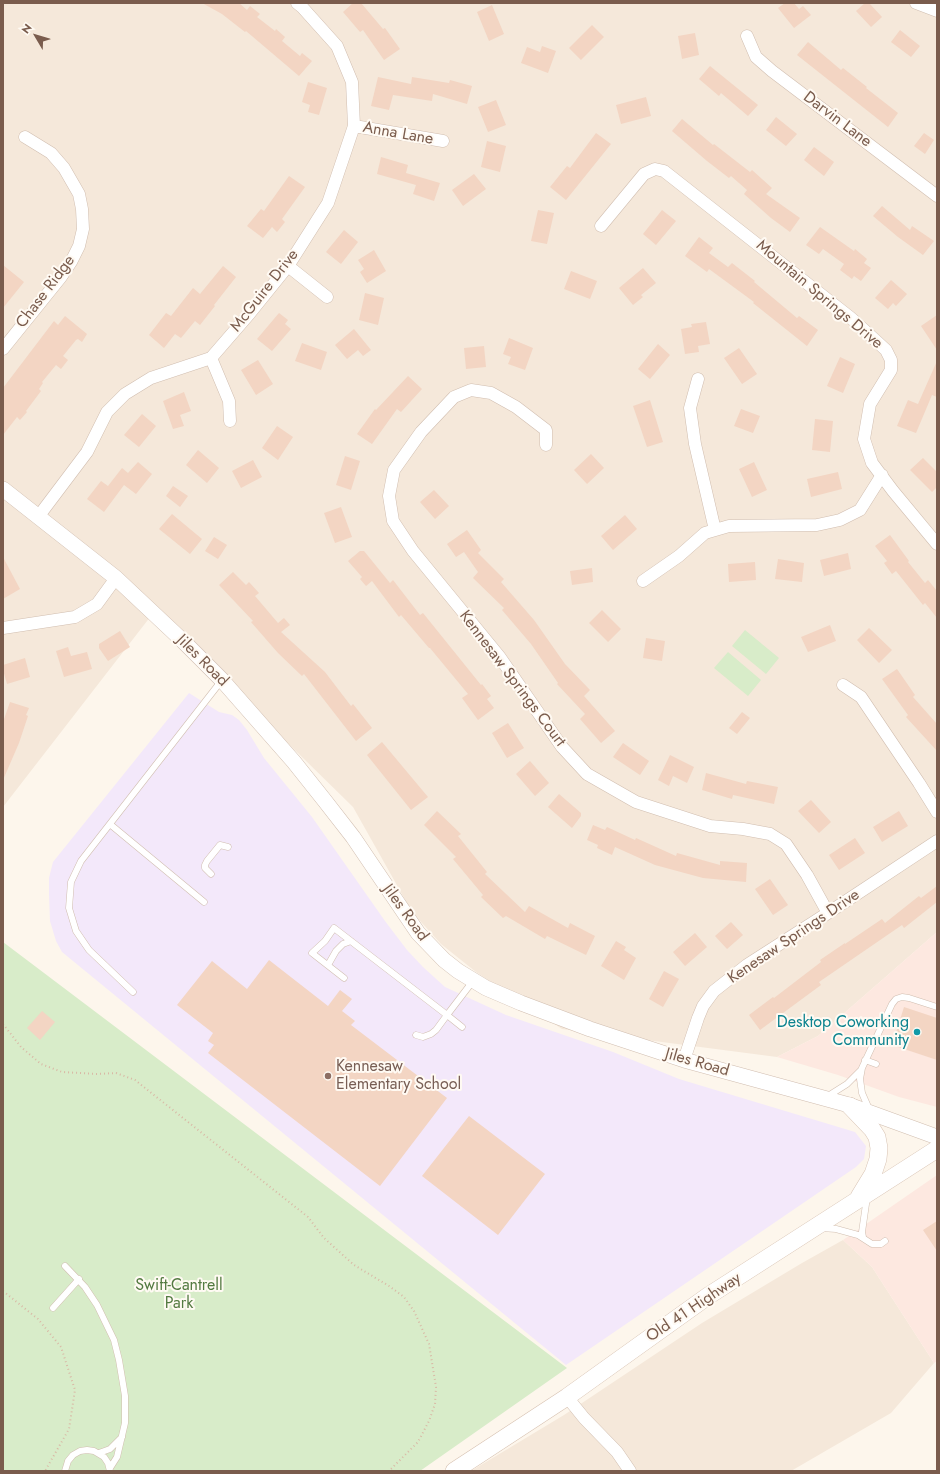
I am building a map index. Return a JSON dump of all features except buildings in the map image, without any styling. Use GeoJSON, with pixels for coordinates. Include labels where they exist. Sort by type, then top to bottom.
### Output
{"type":"FeatureCollection","features":[{"type":"Feature","properties":{"kind":"main road"},"geometry":{"type":"LineString","coordinates":[[850,1106],[872,1129],[877,1137],[879,1148],[878,1159],[873,1174],[862,1198]]}},
{"type":"Feature","properties":{"kind":"main road","name":"Old 41 Highway"},"geometry":{"type":"LineString","coordinates":[[459,1470],[567,1396],[708,1296],[937,1149]]}},
{"type":"Feature","properties":{"kind":"street","name":"McGuire Drive"},"geometry":{"type":"LineString","coordinates":[[211,358],[288,266],[328,203],[354,126],[352,82],[337,46],[302,6],[297,3]]}},
{"type":"Feature","properties":{"kind":"street"},"geometry":{"type":"LineString","coordinates":[[916,3],[937,11]]}},
{"type":"Feature","properties":{"kind":"street","name":"Darvin Lane"},"geometry":{"type":"LineString","coordinates":[[747,36],[756,57],[772,71],[937,196]]}},
{"type":"Feature","properties":{"kind":"street","name":"Anna Lane"},"geometry":{"type":"LineString","coordinates":[[354,126],[443,141]]}},
{"type":"Feature","properties":{"kind":"street","name":"Chase Ridge"},"geometry":{"type":"LineString","coordinates":[[3,349],[61,277],[79,246],[83,229],[82,209],[79,194],[64,168],[51,153],[25,137]]}},
{"type":"Feature","properties":{"kind":"street","name":"Mountain Springs Drive"},"geometry":{"type":"LineString","coordinates":[[601,226],[644,174],[655,169],[664,171],[850,318],[886,350],[891,360],[891,370],[870,404],[864,439],[872,463],[937,544]]}},
{"type":"Feature","properties":{"kind":"street"},"geometry":{"type":"LineString","coordinates":[[288,266],[326,297]]}},
{"type":"Feature","properties":{"kind":"street"},"geometry":{"type":"LineString","coordinates":[[38,517],[87,452],[107,412],[125,394],[151,378],[211,358],[229,401],[230,421]]}},
{"type":"Feature","properties":{"kind":"street"},"geometry":{"type":"LineString","coordinates":[[698,379],[690,408],[714,530]]}},
{"type":"Feature","properties":{"kind":"street","name":"Kennesaw Springs Court"},"geometry":{"type":"LineString","coordinates":[[546,445],[546,430],[516,407],[491,392],[471,390],[454,397],[421,432],[394,470],[389,496],[392,521],[413,551],[499,656],[562,747],[587,774],[636,802],[710,826],[743,829],[770,834],[786,844],[807,875],[828,913]]}},
{"type":"Feature","properties":{"kind":"street"},"geometry":{"type":"LineString","coordinates":[[643,580],[679,556],[705,533],[714,530],[729,526],[817,525],[840,520],[860,510],[882,475]]}},
{"type":"Feature","properties":{"kind":"street","name":"Jiles Road"},"geometry":{"type":"LineString","coordinates":[[3,489],[116,578],[222,680],[294,762],[353,837],[418,933],[444,960],[473,981],[520,1003],[684,1060],[824,1098],[937,1137]]}},
{"type":"Feature","properties":{"kind":"street"},"geometry":{"type":"LineString","coordinates":[[3,628],[75,616],[97,604],[116,578]]}},
{"type":"Feature","properties":{"kind":"street"},"geometry":{"type":"LineString","coordinates":[[843,684],[861,697],[937,812]]}},
{"type":"Feature","properties":{"kind":"street","name":"Kenesaw Springs Drive"},"geometry":{"type":"LineString","coordinates":[[684,1060],[703,1006],[714,991],[747,965],[937,841]]}},
{"type":"Feature","properties":{"kind":"street"},"geometry":{"type":"LineString","coordinates":[[567,1396],[584,1418],[617,1452],[630,1471]]}},
{"type":"Feature","properties":{"kind":"lane"},"geometry":{"type":"LineString","coordinates":[[133,992],[89,950],[76,931],[69,908],[71,882],[81,861],[222,680]]}},
{"type":"Feature","properties":{"kind":"lane"},"geometry":{"type":"LineString","coordinates":[[110,825],[204,902]]}},
{"type":"Feature","properties":{"kind":"lane"},"geometry":{"type":"LineString","coordinates":[[211,874],[205,868],[206,861],[220,845],[228,846]]}},
{"type":"Feature","properties":{"kind":"lane"},"geometry":{"type":"LineString","coordinates":[[344,978],[312,953],[325,941],[334,928],[462,1027]]}},
{"type":"Feature","properties":{"kind":"lane"},"geometry":{"type":"LineString","coordinates":[[328,965],[336,951],[343,944],[350,941]]}},
{"type":"Feature","properties":{"kind":"lane"},"geometry":{"type":"LineString","coordinates":[[416,1035],[423,1036],[431,1034],[436,1030],[473,981]]}},
{"type":"Feature","properties":{"kind":"lane"},"geometry":{"type":"LineString","coordinates":[[870,1113],[862,1093],[860,1079],[865,1060],[886,1014],[896,999],[902,998],[909,998],[937,1007]]}},
{"type":"Feature","properties":{"kind":"lane"},"geometry":{"type":"LineString","coordinates":[[865,1060],[876,1064]]}},
{"type":"Feature","properties":{"kind":"lane"},"geometry":{"type":"LineString","coordinates":[[824,1098],[847,1084],[862,1068]]}},
{"type":"Feature","properties":{"kind":"lane"},"geometry":{"type":"LineString","coordinates":[[862,1198],[863,1237]]}},
{"type":"Feature","properties":{"kind":"lane"},"geometry":{"type":"LineString","coordinates":[[815,1228],[836,1229],[863,1237],[868,1242],[876,1245],[885,1242]]}},
{"type":"Feature","properties":{"kind":"lane"},"geometry":{"type":"LineString","coordinates":[[65,1266],[78,1279],[97,1305],[117,1349],[125,1396],[125,1423],[117,1457],[110,1470]]}},
{"type":"Feature","properties":{"kind":"lane"},"geometry":{"type":"LineString","coordinates":[[53,1308],[78,1279]]}},
{"type":"Feature","properties":{"kind":"lane"},"geometry":{"type":"LineString","coordinates":[[99,1453],[104,1452],[115,1445],[123,1435]]}},
{"type":"Feature","properties":{"kind":"lane"},"geometry":{"type":"LineString","coordinates":[[65,1471],[68,1461],[73,1455],[80,1451],[87,1450],[99,1453],[104,1457],[110,1470]]}},
{"type":"Feature","properties":{"kind":"path"},"geometry":{"type":"LineString","coordinates":[[3,1024],[21,1047],[41,1064],[62,1072],[97,1074],[116,1073],[135,1080],[308,1217],[324,1238],[354,1265],[390,1286],[404,1297],[414,1311],[429,1344],[436,1387],[435,1404],[429,1421],[418,1442],[389,1471]]}},
{"type":"Feature","properties":{"kind":"path"},"geometry":{"type":"LineString","coordinates":[[3,1291],[38,1319],[61,1347],[75,1390],[68,1429],[45,1471]]}},
{"type":"Feature","properties":{"kind":"shaded area"},"geometry":{"type":"Polygon","coordinates":[[[3,3],[937,3],[937,932],[818,1036],[777,1057],[562,1029],[476,972],[441,944],[412,912],[353,807],[154,612],[3,807],[3,3]]]}},
{"type":"Feature","properties":{"kind":"shaded area"},"geometry":{"type":"Polygon","coordinates":[[[189,693],[219,712],[232,715],[239,720],[264,758],[312,817],[407,950],[445,987],[506,1015],[613,1052],[679,1079],[855,1132],[866,1146],[864,1159],[856,1167],[566,1365],[62,952],[56,941],[50,921],[49,878],[53,862],[189,693]]]}},
{"type":"Feature","properties":{"kind":"shaded area"},"geometry":{"type":"Polygon","coordinates":[[[937,932],[937,1107],[899,1097],[838,1075],[777,1057],[818,1036],[937,932]]]}},
{"type":"Feature","properties":{"kind":"shaded area"},"geometry":{"type":"Polygon","coordinates":[[[937,1175],[937,1361],[934,1363],[872,1267],[843,1240],[937,1175]]]}},
{"type":"Feature","properties":{"kind":"shaded area"},"geometry":{"type":"Polygon","coordinates":[[[843,1240],[872,1267],[934,1363],[891,1413],[791,1471],[471,1471],[564,1415],[702,1323],[843,1240]]]}},
{"type":"Feature","properties":{"kind":"green space"},"geometry":{"type":"Polygon","coordinates":[[[745,630],[779,658],[766,674],[732,646],[745,630]]]}},
{"type":"Feature","properties":{"kind":"green space"},"geometry":{"type":"Polygon","coordinates":[[[728,652],[761,680],[748,696],[714,668],[728,652]]]}},
{"type":"Feature","properties":{"kind":"green space","name":"Swift-Cantrell Park"},"geometry":{"type":"Polygon","coordinates":[[[3,942],[567,1368],[420,1471],[3,1471],[3,942]]]}},
{"type":"Feature","properties":{"kind":"place","name":"Desktop Coworking Community"},"geometry":{"type":"Point","coordinates":[917,1032]}},
{"type":"Feature","properties":{"kind":"place","name":"Kennesaw Elementary School"},"geometry":{"type":"Point","coordinates":[328,1076]}}]}
